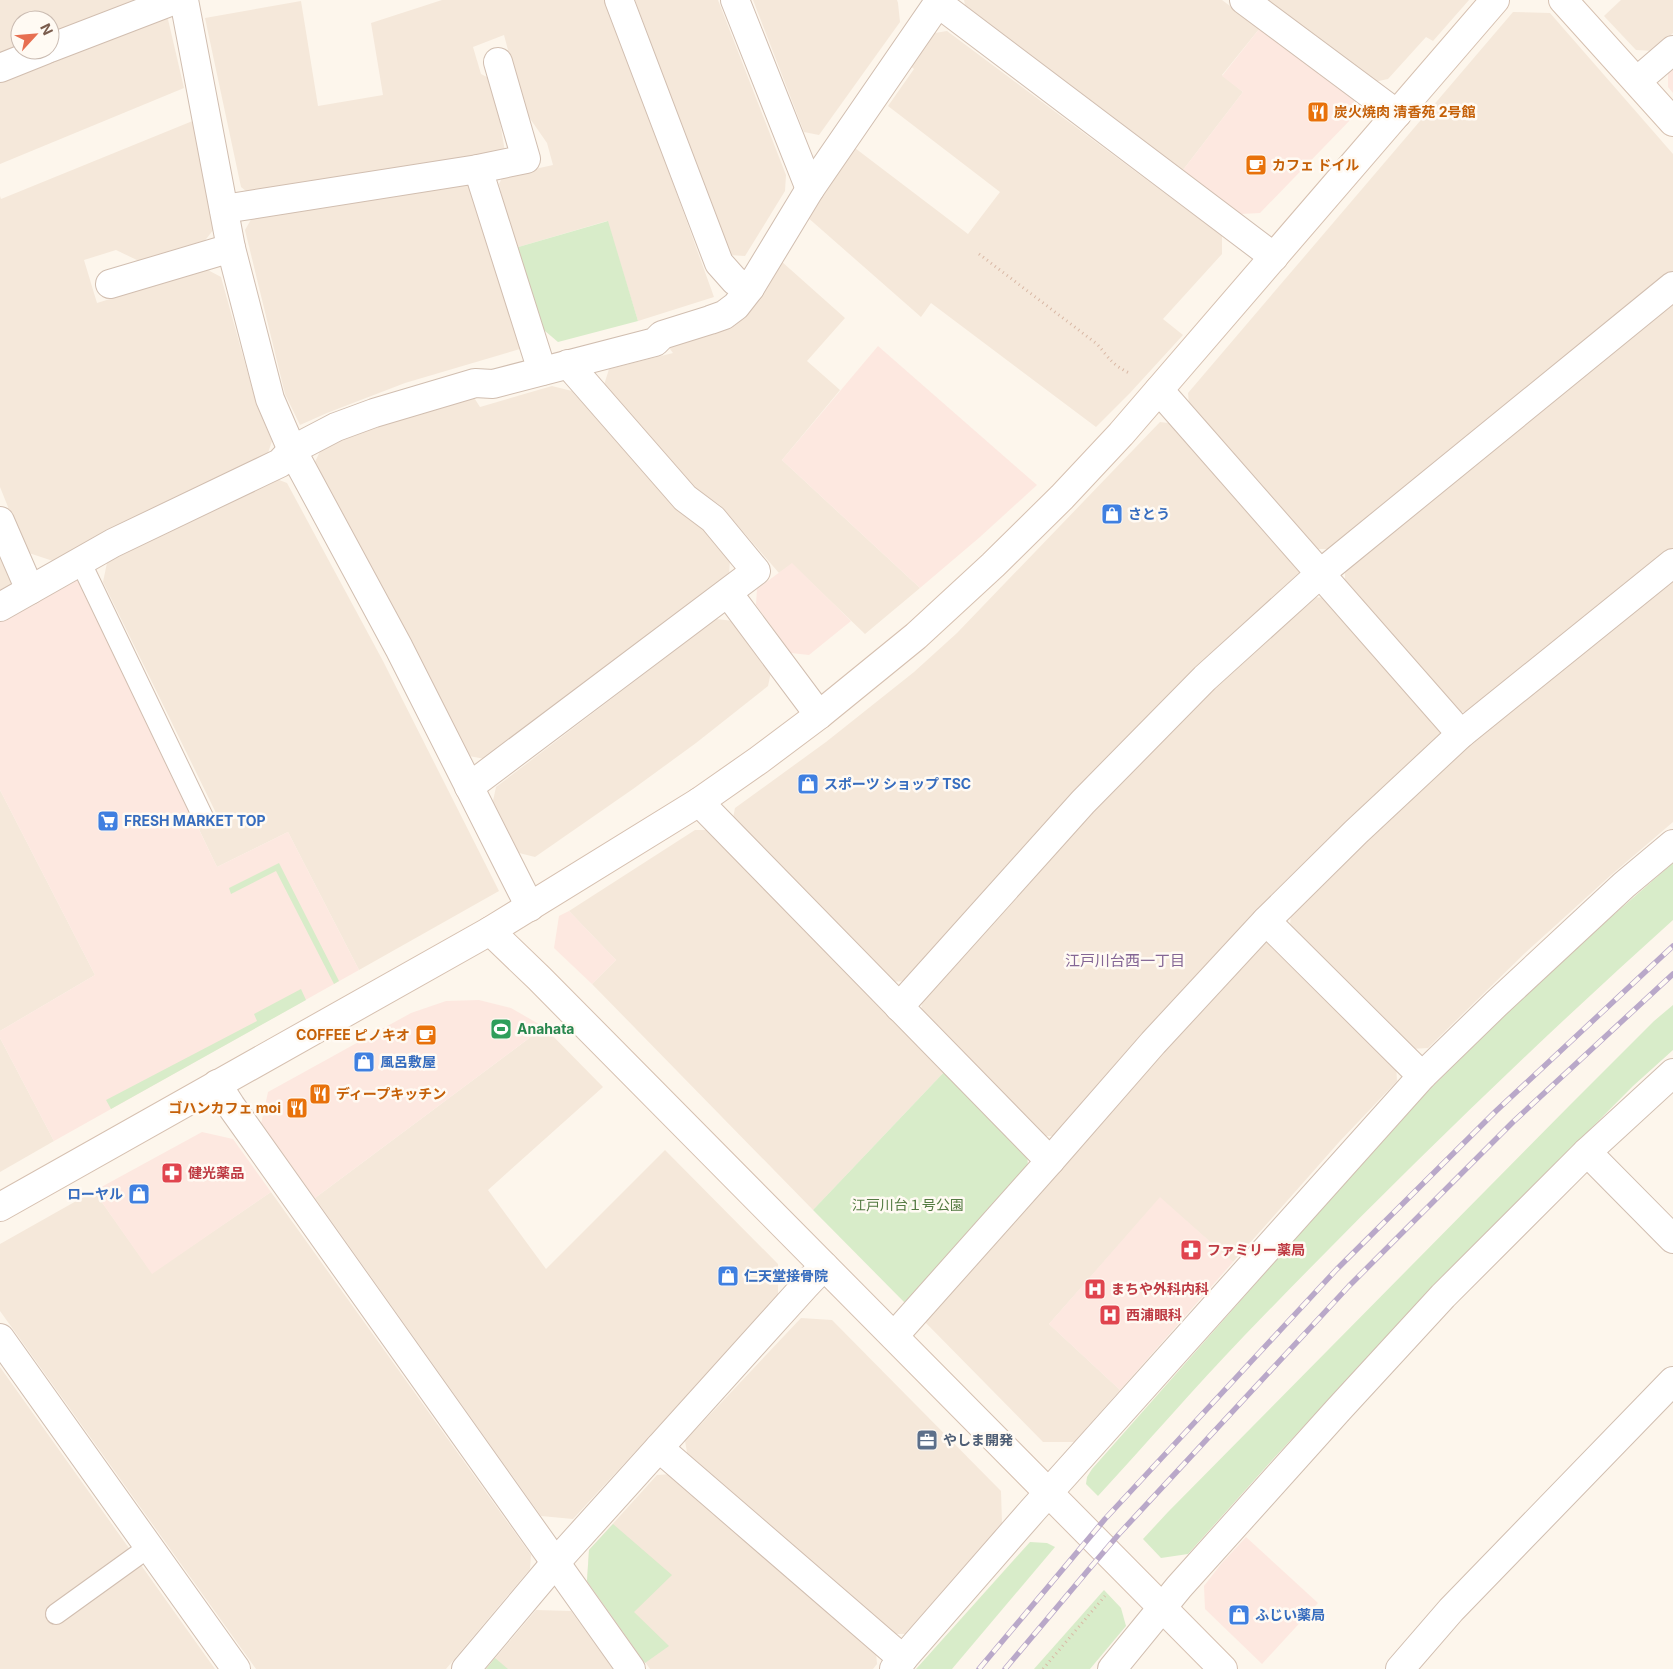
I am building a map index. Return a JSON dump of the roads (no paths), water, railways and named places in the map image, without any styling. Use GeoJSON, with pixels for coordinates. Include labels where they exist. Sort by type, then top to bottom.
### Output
{"type":"FeatureCollection","features":[{"type":"Feature","properties":{"kind":"street"},"geometry":{"type":"LineString","coordinates":[[60,44],[175,0]]}},
{"type":"Feature","properties":{"kind":"street"},"geometry":{"type":"LineString","coordinates":[[184,0],[231,248],[270,399],[292,450],[399,648],[530,907]]}},
{"type":"Feature","properties":{"kind":"street"},"geometry":{"type":"LineString","coordinates":[[619,0],[719,263],[735,281],[750,288]]}},
{"type":"Feature","properties":{"kind":"street"},"geometry":{"type":"LineString","coordinates":[[735,0],[810,189]]}},
{"type":"Feature","properties":{"kind":"street"},"geometry":{"type":"LineString","coordinates":[[1244,0],[1397,114]]}},
{"type":"Feature","properties":{"kind":"street"},"geometry":{"type":"LineString","coordinates":[[0,1207],[530,907],[699,802],[819,715],[916,636],[993,565],[1062,497],[1158,392],[1495,0]]}},
{"type":"Feature","properties":{"kind":"street"},"geometry":{"type":"LineString","coordinates":[[1563,0],[1673,122]]}},
{"type":"Feature","properties":{"kind":"street"},"geometry":{"type":"LineString","coordinates":[[0,607],[81,563],[113,543],[280,463],[292,450],[336,428],[374,413],[475,383],[493,384],[655,342],[662,335],[724,315],[736,306],[750,288],[810,189],[929,6],[1274,257]]}},
{"type":"Feature","properties":{"kind":"street"},"geometry":{"type":"LineString","coordinates":[[1637,81],[1673,50]]}},
{"type":"Feature","properties":{"kind":"street"},"geometry":{"type":"LineString","coordinates":[[0,68],[20,60]]}},
{"type":"Feature","properties":{"kind":"street"},"geometry":{"type":"LineString","coordinates":[[224,209],[526,159],[498,62]]}},
{"type":"Feature","properties":{"kind":"street"},"geometry":{"type":"LineString","coordinates":[[469,787],[756,571],[713,519],[685,498],[555,367],[478,168]]}},
{"type":"Feature","properties":{"kind":"street"},"geometry":{"type":"LineString","coordinates":[[110,284],[231,248]]}},
{"type":"Feature","properties":{"kind":"street"},"geometry":{"type":"LineString","coordinates":[[899,1007],[1083,802],[1205,678],[1321,573],[1673,286]]}},
{"type":"Feature","properties":{"kind":"street"},"geometry":{"type":"LineString","coordinates":[[1158,392],[1321,573],[1461,734]]}},
{"type":"Feature","properties":{"kind":"street"},"geometry":{"type":"LineString","coordinates":[[0,521],[30,590]]}},
{"type":"Feature","properties":{"kind":"street"},"geometry":{"type":"LineString","coordinates":[[894,1336],[1153,1043],[1266,921],[1356,832],[1461,734],[1673,563]]}},
{"type":"Feature","properties":{"kind":"street"},"geometry":{"type":"LineString","coordinates":[[728,593],[819,715]]}},
{"type":"Feature","properties":{"kind":"street"},"geometry":{"type":"LineString","coordinates":[[699,802],[1050,1161]]}},
{"type":"Feature","properties":{"kind":"street"},"geometry":{"type":"LineString","coordinates":[[659,1448],[899,1664],[1032,1511],[1422,1076],[1624,885],[1673,844]]}},
{"type":"Feature","properties":{"kind":"street"},"geometry":{"type":"LineString","coordinates":[[1266,921],[1422,1076]]}},
{"type":"Feature","properties":{"kind":"street"},"geometry":{"type":"LineString","coordinates":[[490,931],[539,978],[1223,1669]]}},
{"type":"Feature","properties":{"kind":"street"},"geometry":{"type":"LineString","coordinates":[[1112,1669],[1162,1608],[1339,1409],[1443,1296],[1587,1152],[1673,1072]]}},
{"type":"Feature","properties":{"kind":"street"},"geometry":{"type":"LineString","coordinates":[[217,1084],[631,1669]]}},
{"type":"Feature","properties":{"kind":"street"},"geometry":{"type":"LineString","coordinates":[[1587,1152],[1673,1239]]}},
{"type":"Feature","properties":{"kind":"street"},"geometry":{"type":"LineString","coordinates":[[466,1669],[556,1562],[824,1266]]}},
{"type":"Feature","properties":{"kind":"street"},"geometry":{"type":"LineString","coordinates":[[0,1338],[236,1669]]}},
{"type":"Feature","properties":{"kind":"street"},"geometry":{"type":"LineString","coordinates":[[1400,1669],[1452,1610],[1673,1381]]}},
{"type":"Feature","properties":{"kind":"lane"},"geometry":{"type":"LineString","coordinates":[[81,563],[203,817]]}},
{"type":"Feature","properties":{"kind":"lane"},"geometry":{"type":"LineString","coordinates":[[56,1614],[149,1547]]}},
{"type":"Feature","properties":{"kind":"railway"},"geometry":{"type":"LineString","coordinates":[[979,1669],[1105,1519],[1337,1269],[1496,1111],[1673,946]]}},
{"type":"Feature","properties":{"kind":"railway"},"geometry":{"type":"LineString","coordinates":[[1005,1669],[1119,1534],[1349,1286],[1513,1122],[1673,974]]}},
{"type":"Feature","properties":{"kind":"place","name":"炭火焼肉 清香苑 2号館"},"geometry":{"type":"Point","coordinates":[1318,112]}},
{"type":"Feature","properties":{"kind":"place","name":"カフェ ドイル"},"geometry":{"type":"Point","coordinates":[1256,165]}},
{"type":"Feature","properties":{"kind":"place","name":"さとう"},"geometry":{"type":"Point","coordinates":[1112,514]}},
{"type":"Feature","properties":{"kind":"place","name":"スポーツ ショップ TSC"},"geometry":{"type":"Point","coordinates":[808,784]}},
{"type":"Feature","properties":{"kind":"place","name":"FRESH MARKET TOP"},"geometry":{"type":"Point","coordinates":[108,821]}},
{"type":"Feature","properties":{"kind":"place","name":"Anahata"},"geometry":{"type":"Point","coordinates":[501,1029]}},
{"type":"Feature","properties":{"kind":"place","name":"COFFEE ピノキオ"},"geometry":{"type":"Point","coordinates":[426,1035]}},
{"type":"Feature","properties":{"kind":"place","name":"風呂敷屋"},"geometry":{"type":"Point","coordinates":[364,1062]}},
{"type":"Feature","properties":{"kind":"place","name":"ディープキッチン"},"geometry":{"type":"Point","coordinates":[320,1094]}},
{"type":"Feature","properties":{"kind":"place","name":"ゴハンカフェ moi"},"geometry":{"type":"Point","coordinates":[297,1108]}},
{"type":"Feature","properties":{"kind":"place","name":"健光薬品"},"geometry":{"type":"Point","coordinates":[172,1173]}},
{"type":"Feature","properties":{"kind":"place","name":"ローヤル"},"geometry":{"type":"Point","coordinates":[139,1194]}},
{"type":"Feature","properties":{"kind":"place","name":"ファミリー薬局"},"geometry":{"type":"Point","coordinates":[1191,1250]}},
{"type":"Feature","properties":{"kind":"place","name":"仁天堂接骨院"},"geometry":{"type":"Point","coordinates":[728,1276]}},
{"type":"Feature","properties":{"kind":"place","name":"まちや外科内科"},"geometry":{"type":"Point","coordinates":[1095,1289]}},
{"type":"Feature","properties":{"kind":"place","name":"西浦眼科"},"geometry":{"type":"Point","coordinates":[1110,1315]}},
{"type":"Feature","properties":{"kind":"place","name":"やしま開発"},"geometry":{"type":"Point","coordinates":[927,1440]}},
{"type":"Feature","properties":{"kind":"place","name":"ふじい薬局"},"geometry":{"type":"Point","coordinates":[1239,1615]}},
{"type":"Feature","properties":{"kind":"district","name":"江戸川台西一丁目"},"geometry":{"type":"Point","coordinates":[1125,961]}},
{"type":"Feature","properties":{"kind":"park label","name":"江戸川台１号公園"},"geometry":{"type":"Point","coordinates":[908,1205]}}]}
